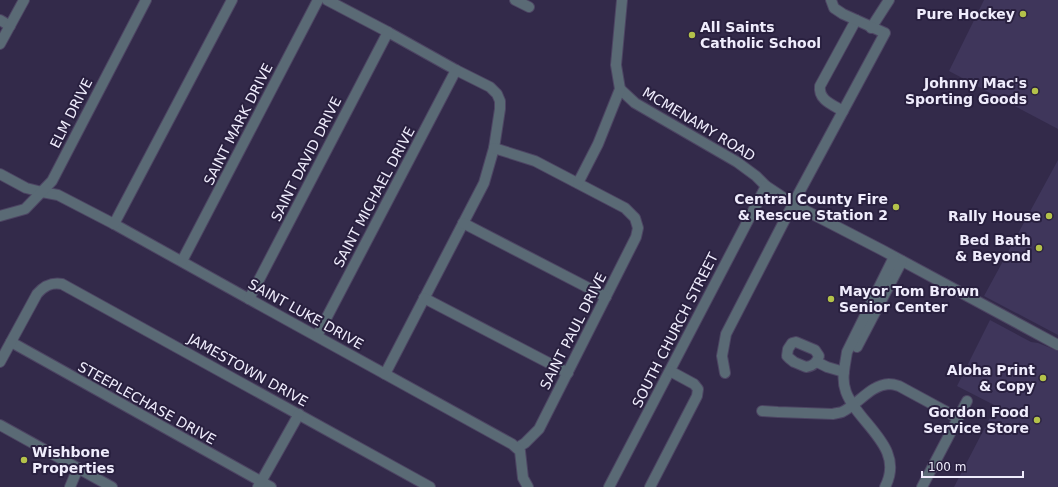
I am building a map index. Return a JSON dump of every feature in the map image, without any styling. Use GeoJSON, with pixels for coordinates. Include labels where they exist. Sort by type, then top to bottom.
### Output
{"type":"FeatureCollection","features":[{"type":"Feature","properties":{"kind":"street"},"geometry":{"type":"LineString","coordinates":[[0,44],[24,0]]}},
{"type":"Feature","properties":{"kind":"street","name":"ELM DRIVE"},"geometry":{"type":"LineString","coordinates":[[0,216],[25,209],[52,181],[146,0]]}},
{"type":"Feature","properties":{"kind":"street"},"geometry":{"type":"LineString","coordinates":[[114,224],[232,0]]}},
{"type":"Feature","properties":{"kind":"street","name":"SAINT MARK DRIVE"},"geometry":{"type":"LineString","coordinates":[[182,261],[318,0]]}},
{"type":"Feature","properties":{"kind":"street"},"geometry":{"type":"LineString","coordinates":[[327,0],[490,87],[497,94],[500,101],[494,148],[484,183],[385,374]]}},
{"type":"Feature","properties":{"kind":"street"},"geometry":{"type":"LineString","coordinates":[[515,0],[529,7]]}},
{"type":"Feature","properties":{"kind":"street"},"geometry":{"type":"LineString","coordinates":[[494,148],[535,161],[578,183],[598,144],[620,89],[616,65],[622,0]]}},
{"type":"Feature","properties":{"kind":"street"},"geometry":{"type":"LineString","coordinates":[[725,373],[722,356],[726,334],[793,204],[885,34],[834,8],[831,0]]}},
{"type":"Feature","properties":{"kind":"street"},"geometry":{"type":"LineString","coordinates":[[871,28],[889,0]]}},
{"type":"Feature","properties":{"kind":"street"},"geometry":{"type":"LineString","coordinates":[[0,20],[10,26]]}},
{"type":"Feature","properties":{"kind":"street"},"geometry":{"type":"LineString","coordinates":[[843,111],[824,100],[820,86],[856,20]]}},
{"type":"Feature","properties":{"kind":"street","name":"SAINT DAVID DRIVE"},"geometry":{"type":"LineString","coordinates":[[249,299],[388,32]]}},
{"type":"Feature","properties":{"kind":"street","name":"SAINT MICHAEL DRIVE"},"geometry":{"type":"LineString","coordinates":[[317,336],[456,70]]}},
{"type":"Feature","properties":{"kind":"street","name":"MCMENAMY ROAD"},"geometry":{"type":"LineString","coordinates":[[620,89],[641,107],[738,162],[766,186],[793,204],[1058,344]]}},
{"type":"Feature","properties":{"kind":"street","name":"SAINT LUKE DRIVE"},"geometry":{"type":"LineString","coordinates":[[0,174],[26,188],[58,195],[114,224],[517,448]]}},
{"type":"Feature","properties":{"kind":"street","name":"SAINT PAUL DRIVE"},"geometry":{"type":"LineString","coordinates":[[517,448],[525,443],[539,429],[636,237],[638,228],[635,218],[625,208],[578,183]]}},
{"type":"Feature","properties":{"kind":"street","name":"SOUTH CHURCH STREET"},"geometry":{"type":"LineString","coordinates":[[609,487],[766,186]]}},
{"type":"Feature","properties":{"kind":"street"},"geometry":{"type":"LineString","coordinates":[[463,223],[606,297]]}},
{"type":"Feature","properties":{"kind":"street"},"geometry":{"type":"LineString","coordinates":[[885,487],[890,473],[888,453],[883,443],[849,399],[844,386],[845,368],[847,352],[898,259]]}},
{"type":"Feature","properties":{"kind":"street","name":"JAMESTOWN DRIVE"},"geometry":{"type":"LineString","coordinates":[[11,342],[37,294],[50,284],[62,284],[430,487]]}},
{"type":"Feature","properties":{"kind":"street"},"geometry":{"type":"LineString","coordinates":[[424,298],[568,373]]}},
{"type":"Feature","properties":{"kind":"street"},"geometry":{"type":"LineString","coordinates":[[0,362],[11,342]]}},
{"type":"Feature","properties":{"kind":"street","name":"STEEPLECHASE DRIVE"},"geometry":{"type":"LineString","coordinates":[[11,342],[259,484],[271,487]]}},
{"type":"Feature","properties":{"kind":"street"},"geometry":{"type":"LineString","coordinates":[[817,362],[827,367],[845,368]]}},
{"type":"Feature","properties":{"kind":"street"},"geometry":{"type":"LineString","coordinates":[[650,487],[697,396],[698,390],[694,384],[670,371]]}},
{"type":"Feature","properties":{"kind":"street"},"geometry":{"type":"LineString","coordinates":[[762,411],[833,414],[841,412],[853,405],[872,390],[880,386],[890,384],[899,386],[958,418]]}},
{"type":"Feature","properties":{"kind":"street"},"geometry":{"type":"LineString","coordinates":[[922,487],[967,401]]}},
{"type":"Feature","properties":{"kind":"street"},"geometry":{"type":"LineString","coordinates":[[259,484],[299,414]]}},
{"type":"Feature","properties":{"kind":"street"},"geometry":{"type":"LineString","coordinates":[[0,425],[112,487]]}},
{"type":"Feature","properties":{"kind":"street"},"geometry":{"type":"LineString","coordinates":[[517,448],[520,451],[523,478],[528,487]]}},
{"type":"Feature","properties":{"kind":"street"},"geometry":{"type":"LineString","coordinates":[[70,487],[78,468]]}},
{"type":"Feature","properties":{"kind":"shaded area"},"geometry":{"type":"Polygon","coordinates":[[[984,0],[1058,0],[1058,129],[949,71],[984,0]]]}},
{"type":"Feature","properties":{"kind":"shaded area"},"geometry":{"type":"Polygon","coordinates":[[[1058,160],[1058,335],[984,296],[1058,160]]]}},
{"type":"Feature","properties":{"kind":"shaded area"},"geometry":{"type":"Polygon","coordinates":[[[990,320],[1031,342],[1038,343],[1058,351],[1058,487],[954,487],[996,406],[957,386],[990,320]]]}},
{"type":"Feature","properties":{"kind":"place","name":"Pure Hockey"},"geometry":{"type":"Point","coordinates":[1023,14]}},
{"type":"Feature","properties":{"kind":"place","name":"All Saints Catholic School"},"geometry":{"type":"Point","coordinates":[692,35]}},
{"type":"Feature","properties":{"kind":"place","name":"Johnny Mac's Sporting Goods"},"geometry":{"type":"Point","coordinates":[1035,91]}},
{"type":"Feature","properties":{"kind":"place","name":"Central County Fire & Rescue Station 2"},"geometry":{"type":"Point","coordinates":[896,207]}},
{"type":"Feature","properties":{"kind":"place","name":"Rally House"},"geometry":{"type":"Point","coordinates":[1049,216]}},
{"type":"Feature","properties":{"kind":"place","name":"Bed Bath & Beyond"},"geometry":{"type":"Point","coordinates":[1039,248]}},
{"type":"Feature","properties":{"kind":"place","name":"Mayor Tom Brown Senior Center"},"geometry":{"type":"Point","coordinates":[831,299]}},
{"type":"Feature","properties":{"kind":"place","name":"Aloha Print & Copy"},"geometry":{"type":"Point","coordinates":[1043,378]}},
{"type":"Feature","properties":{"kind":"place","name":"Gordon Food Service Store"},"geometry":{"type":"Point","coordinates":[1037,420]}},
{"type":"Feature","properties":{"kind":"place","name":"Wishbone Properties"},"geometry":{"type":"Point","coordinates":[24,460]}}]}
